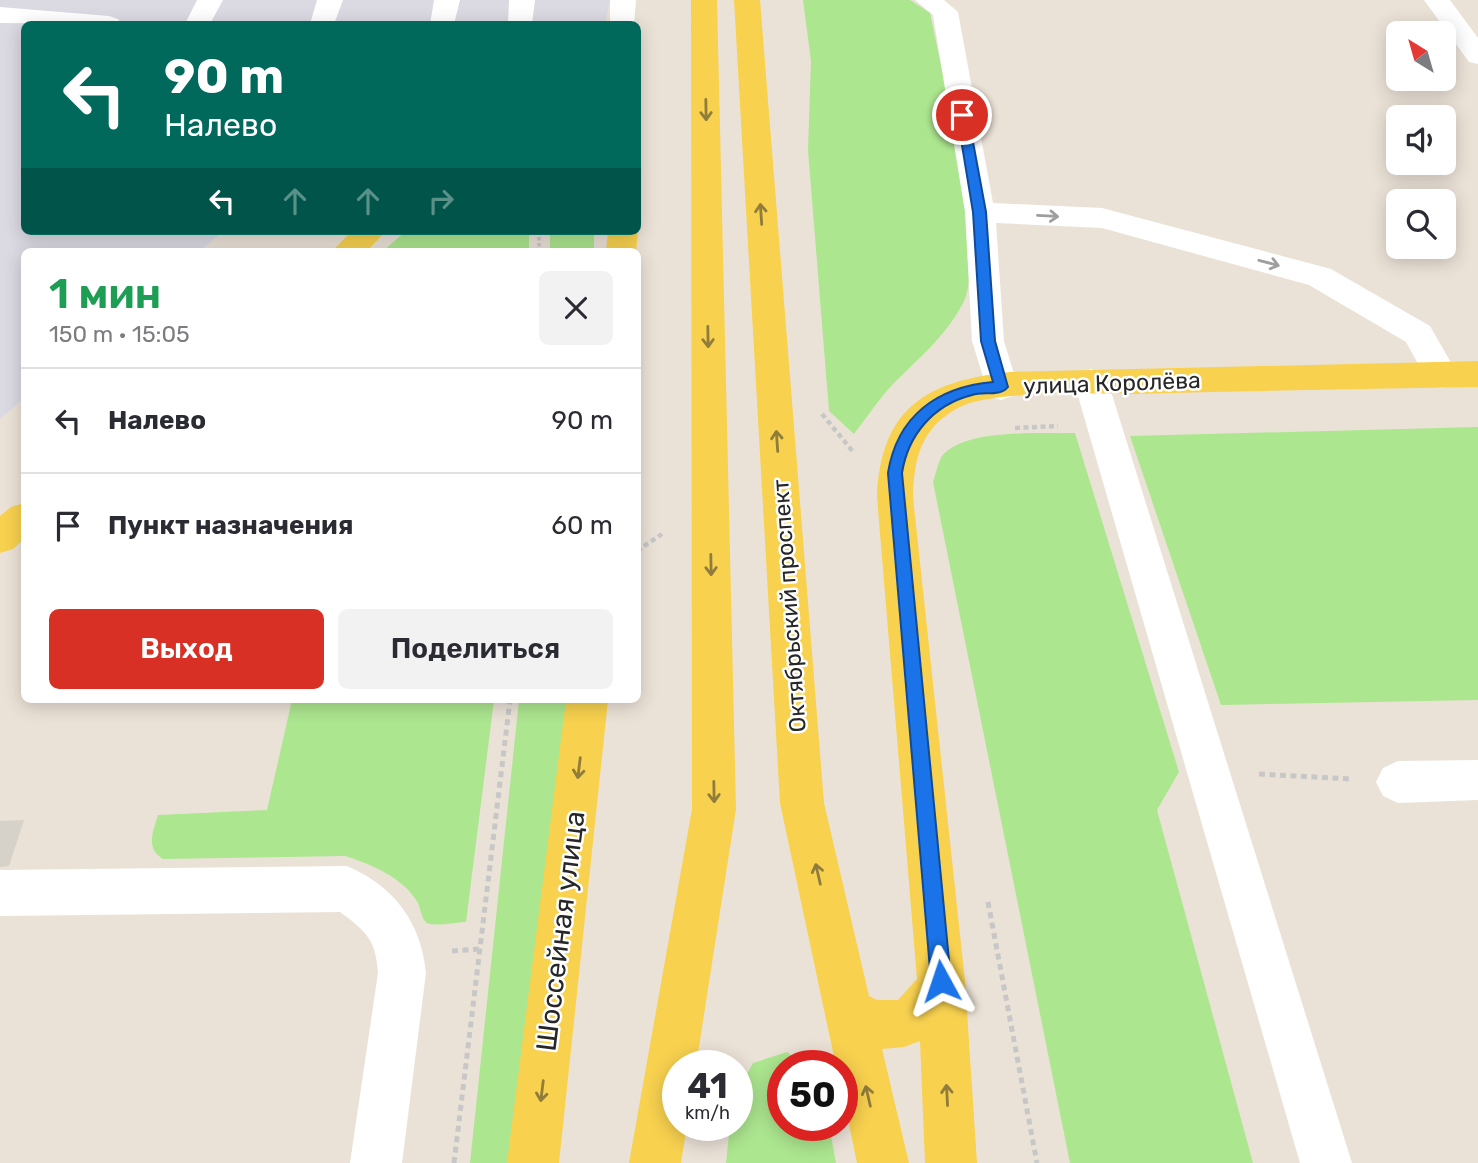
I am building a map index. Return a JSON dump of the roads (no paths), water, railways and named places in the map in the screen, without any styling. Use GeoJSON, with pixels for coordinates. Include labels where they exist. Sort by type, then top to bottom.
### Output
{"type":"FeatureCollection","features":[{"type":"Feature","properties":{"kind":"main road"},"geometry":{"type":"LineString","coordinates":[[654,1163],[714,809],[734,28],[704,0]]}},
{"type":"Feature","properties":{"kind":"main road","name":"Октябрьский проспект"},"geometry":{"type":"LineString","coordinates":[[734,28],[802,803],[883,1163]]}},
{"type":"Feature","properties":{"kind":"main road"},"geometry":{"type":"LineString","coordinates":[[351,248],[366,235]]}},
{"type":"Feature","properties":{"kind":"main road","name":"улица Королёва"},"geometry":{"type":"LineString","coordinates":[[951,1163],[941,981],[895,497],[898,454],[905,436],[931,407],[970,390],[1091,382],[1478,374]]}},
{"type":"Feature","properties":{"kind":"main road","name":"Шоссейная улица"},"geometry":{"type":"LineString","coordinates":[[533,1163],[587,703]]}},
{"type":"Feature","properties":{"kind":"main road"},"geometry":{"type":"LineString","coordinates":[[849,1011],[858,1018],[876,1024],[905,1023],[922,1014],[935,999],[941,981]]}},
{"type":"Feature","properties":{"kind":"street"},"geometry":{"type":"LineString","coordinates":[[200,21],[210,0]]}},
{"type":"Feature","properties":{"kind":"street"},"geometry":{"type":"LineString","coordinates":[[323,21],[330,0]]}},
{"type":"Feature","properties":{"kind":"street"},"geometry":{"type":"LineString","coordinates":[[443,21],[447,0]]}},
{"type":"Feature","properties":{"kind":"street"},"geometry":{"type":"LineString","coordinates":[[520,21],[522,0]]}},
{"type":"Feature","properties":{"kind":"street"},"geometry":{"type":"LineString","coordinates":[[622,21],[624,0]]}},
{"type":"Feature","properties":{"kind":"street"},"geometry":{"type":"LineString","coordinates":[[928,0],[944,12],[979,212],[988,341],[1001,387]]}},
{"type":"Feature","properties":{"kind":"street"},"geometry":{"type":"LineString","coordinates":[[1437,0],[1478,56]]}},
{"type":"Feature","properties":{"kind":"street"},"geometry":{"type":"LineString","coordinates":[[0,15],[34,8],[95,21]]}},
{"type":"Feature","properties":{"kind":"street"},"geometry":{"type":"LineString","coordinates":[[979,212],[1102,218],[1320,277],[1418,334],[1440,375]]}},
{"type":"Feature","properties":{"kind":"street"},"geometry":{"type":"LineString","coordinates":[[1091,382],[1326,1163]]}},
{"type":"Feature","properties":{"kind":"street"},"geometry":{"type":"LineString","coordinates":[[1398,782],[1478,780]]}},
{"type":"Feature","properties":{"kind":"street"},"geometry":{"type":"LineString","coordinates":[[0,893],[347,889],[383,915],[401,948],[402,973],[376,1163]]}}]}
